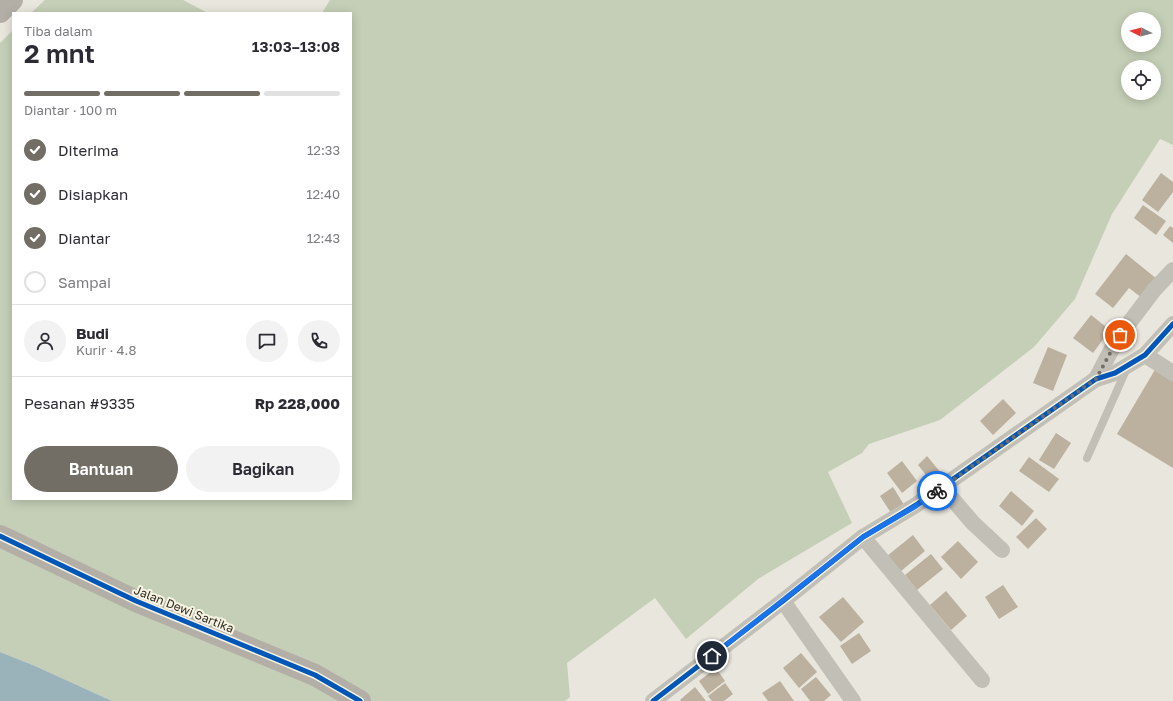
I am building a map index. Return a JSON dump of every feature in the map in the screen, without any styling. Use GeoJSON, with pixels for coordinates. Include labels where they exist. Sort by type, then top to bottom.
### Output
{"type":"FeatureCollection","features":[{"type":"Feature","properties":{"kind":"street"},"geometry":{"type":"LineString","coordinates":[[0,12],[12,0]]}},
{"type":"Feature","properties":{"kind":"street"},"geometry":{"type":"LineString","coordinates":[[1096,379],[1117,339],[1154,290],[1173,270]]}},
{"type":"Feature","properties":{"kind":"street"},"geometry":{"type":"LineString","coordinates":[[653,701],[783,601],[863,537],[916,506],[1096,379],[1114,373],[1145,354],[1173,324]]}},
{"type":"Feature","properties":{"kind":"street"},"geometry":{"type":"LineString","coordinates":[[1145,354],[1173,373]]}},
{"type":"Feature","properties":{"kind":"street"},"geometry":{"type":"LineString","coordinates":[[942,487],[973,523],[1002,550]]}},
{"type":"Feature","properties":{"kind":"street","name":"Jalan Dewi Sartika"},"geometry":{"type":"LineString","coordinates":[[0,536],[136,601],[315,675],[360,701]]}},
{"type":"Feature","properties":{"kind":"street"},"geometry":{"type":"LineString","coordinates":[[863,537],[982,680]]}},
{"type":"Feature","properties":{"kind":"street"},"geometry":{"type":"LineString","coordinates":[[783,601],[853,701]]}},
{"type":"Feature","properties":{"kind":"lane"},"geometry":{"type":"LineString","coordinates":[[1087,458],[1129,364]]}},
{"type":"Feature","properties":{"kind":"green space"},"geometry":{"type":"Polygon","coordinates":[[[45,0],[183,0],[206,12],[32,12],[45,0]]]}},
{"type":"Feature","properties":{"kind":"green space"},"geometry":{"type":"Polygon","coordinates":[[[330,0],[1173,0],[1173,145],[1160,139],[1112,214],[1075,299],[1034,347],[940,420],[869,444],[862,453],[828,472],[852,523],[758,579],[686,639],[655,598],[567,663],[570,697],[565,701],[112,701],[35,666],[0,652],[0,43],[12,31],[12,500],[352,500],[352,12],[323,12],[330,0]]]}},
{"type":"Feature","properties":{"kind":"water"},"geometry":{"type":"Polygon","coordinates":[[[0,652],[35,666],[112,701],[0,701],[0,652]]]}},
{"type":"Feature","properties":{"kind":"building"},"geometry":{"type":"Polygon","coordinates":[[[1161,173],[1173,182],[1173,192],[1158,212],[1142,200],[1161,173]]]}},
{"type":"Feature","properties":{"kind":"building"},"geometry":{"type":"Polygon","coordinates":[[[1143,205],[1166,221],[1156,235],[1134,218],[1143,205]]]}},
{"type":"Feature","properties":{"kind":"building"},"geometry":{"type":"Polygon","coordinates":[[[1170,226],[1173,228],[1173,243],[1163,235],[1170,226]]]}},
{"type":"Feature","properties":{"kind":"building"},"geometry":{"type":"Polygon","coordinates":[[[1126,254],[1157,279],[1142,298],[1129,288],[1113,308],[1095,294],[1126,254]]]}},
{"type":"Feature","properties":{"kind":"building"},"geometry":{"type":"Polygon","coordinates":[[[1091,315],[1110,330],[1093,353],[1073,338],[1091,315]]]}},
{"type":"Feature","properties":{"kind":"building"},"geometry":{"type":"Polygon","coordinates":[[[1048,347],[1067,355],[1053,391],[1033,383],[1048,347]]]}},
{"type":"Feature","properties":{"kind":"building"},"geometry":{"type":"Polygon","coordinates":[[[1156,368],[1173,379],[1173,468],[1117,434],[1156,368]]]}},
{"type":"Feature","properties":{"kind":"building"},"geometry":{"type":"Polygon","coordinates":[[[1003,399],[1016,413],[993,435],[980,421],[1003,399]]]}},
{"type":"Feature","properties":{"kind":"building"},"geometry":{"type":"Polygon","coordinates":[[[1056,433],[1071,443],[1054,469],[1039,460],[1056,433]]]}},
{"type":"Feature","properties":{"kind":"building"},"geometry":{"type":"Polygon","coordinates":[[[927,456],[941,473],[931,481],[918,465],[927,456]]]}},
{"type":"Feature","properties":{"kind":"building"},"geometry":{"type":"Polygon","coordinates":[[[1029,457],[1059,479],[1049,492],[1019,471],[1029,457]]]}},
{"type":"Feature","properties":{"kind":"building"},"geometry":{"type":"Polygon","coordinates":[[[902,461],[917,481],[902,493],[887,473],[902,461]]]}},
{"type":"Feature","properties":{"kind":"building"},"geometry":{"type":"Polygon","coordinates":[[[893,487],[906,508],[893,516],[880,496],[893,487]]]}},
{"type":"Feature","properties":{"kind":"building"},"geometry":{"type":"Polygon","coordinates":[[[1011,491],[1034,511],[1022,526],[999,506],[1011,491]]]}},
{"type":"Feature","properties":{"kind":"building"},"geometry":{"type":"Polygon","coordinates":[[[1036,518],[1047,529],[1028,549],[1016,537],[1036,518]]]}},
{"type":"Feature","properties":{"kind":"building"},"geometry":{"type":"Polygon","coordinates":[[[913,535],[925,551],[900,572],[887,556],[913,535]]]}},
{"type":"Feature","properties":{"kind":"building"},"geometry":{"type":"Polygon","coordinates":[[[958,541],[978,562],[961,579],[941,557],[958,541]]]}},
{"type":"Feature","properties":{"kind":"building"},"geometry":{"type":"Polygon","coordinates":[[[931,554],[943,569],[917,590],[905,575],[931,554]]]}},
{"type":"Feature","properties":{"kind":"building"},"geometry":{"type":"Polygon","coordinates":[[[1003,585],[1018,607],[999,619],[985,597],[1003,585]]]}},
{"type":"Feature","properties":{"kind":"building"},"geometry":{"type":"Polygon","coordinates":[[[946,591],[967,616],[951,630],[930,605],[946,591]]]}},
{"type":"Feature","properties":{"kind":"building"},"geometry":{"type":"Polygon","coordinates":[[[843,597],[864,622],[841,642],[819,617],[843,597]]]}},
{"type":"Feature","properties":{"kind":"building"},"geometry":{"type":"Polygon","coordinates":[[[859,633],[871,651],[852,664],[840,646],[859,633]]]}},
{"type":"Feature","properties":{"kind":"building"},"geometry":{"type":"Polygon","coordinates":[[[801,653],[817,672],[799,688],[783,668],[801,653]]]}},
{"type":"Feature","properties":{"kind":"building"},"geometry":{"type":"Polygon","coordinates":[[[716,668],[725,681],[708,694],[699,681],[716,668]]]}},
{"type":"Feature","properties":{"kind":"building"},"geometry":{"type":"Polygon","coordinates":[[[816,677],[831,695],[824,701],[810,701],[801,689],[816,677]]]}},
{"type":"Feature","properties":{"kind":"building"},"geometry":{"type":"Polygon","coordinates":[[[780,681],[794,701],[768,701],[762,693],[780,681]]]}},
{"type":"Feature","properties":{"kind":"building"},"geometry":{"type":"Polygon","coordinates":[[[725,683],[733,694],[724,701],[712,701],[708,696],[725,683]]]}},
{"type":"Feature","properties":{"kind":"building"},"geometry":{"type":"Polygon","coordinates":[[[695,687],[706,701],[680,700],[695,687]]]}},
{"type":"Feature","properties":{"kind":"cycle path"},"geometry":{"type":"LineString","coordinates":[[653,701],[783,601],[863,537],[916,505],[1096,379],[1115,373],[1145,355],[1173,324]]}},
{"type":"Feature","properties":{"kind":"cycle path"},"geometry":{"type":"LineString","coordinates":[[0,536],[136,601],[315,675],[360,701]]}},
{"type":"Feature","properties":{"kind":"way so far"},"geometry":{"type":"LineString","coordinates":[[937,491],[1096,379],[1120,335]]}},
{"type":"Feature","properties":{"kind":"route"},"geometry":{"type":"LineString","coordinates":[[712,656],[863,537],[916,506],[937,491]]}}]}
